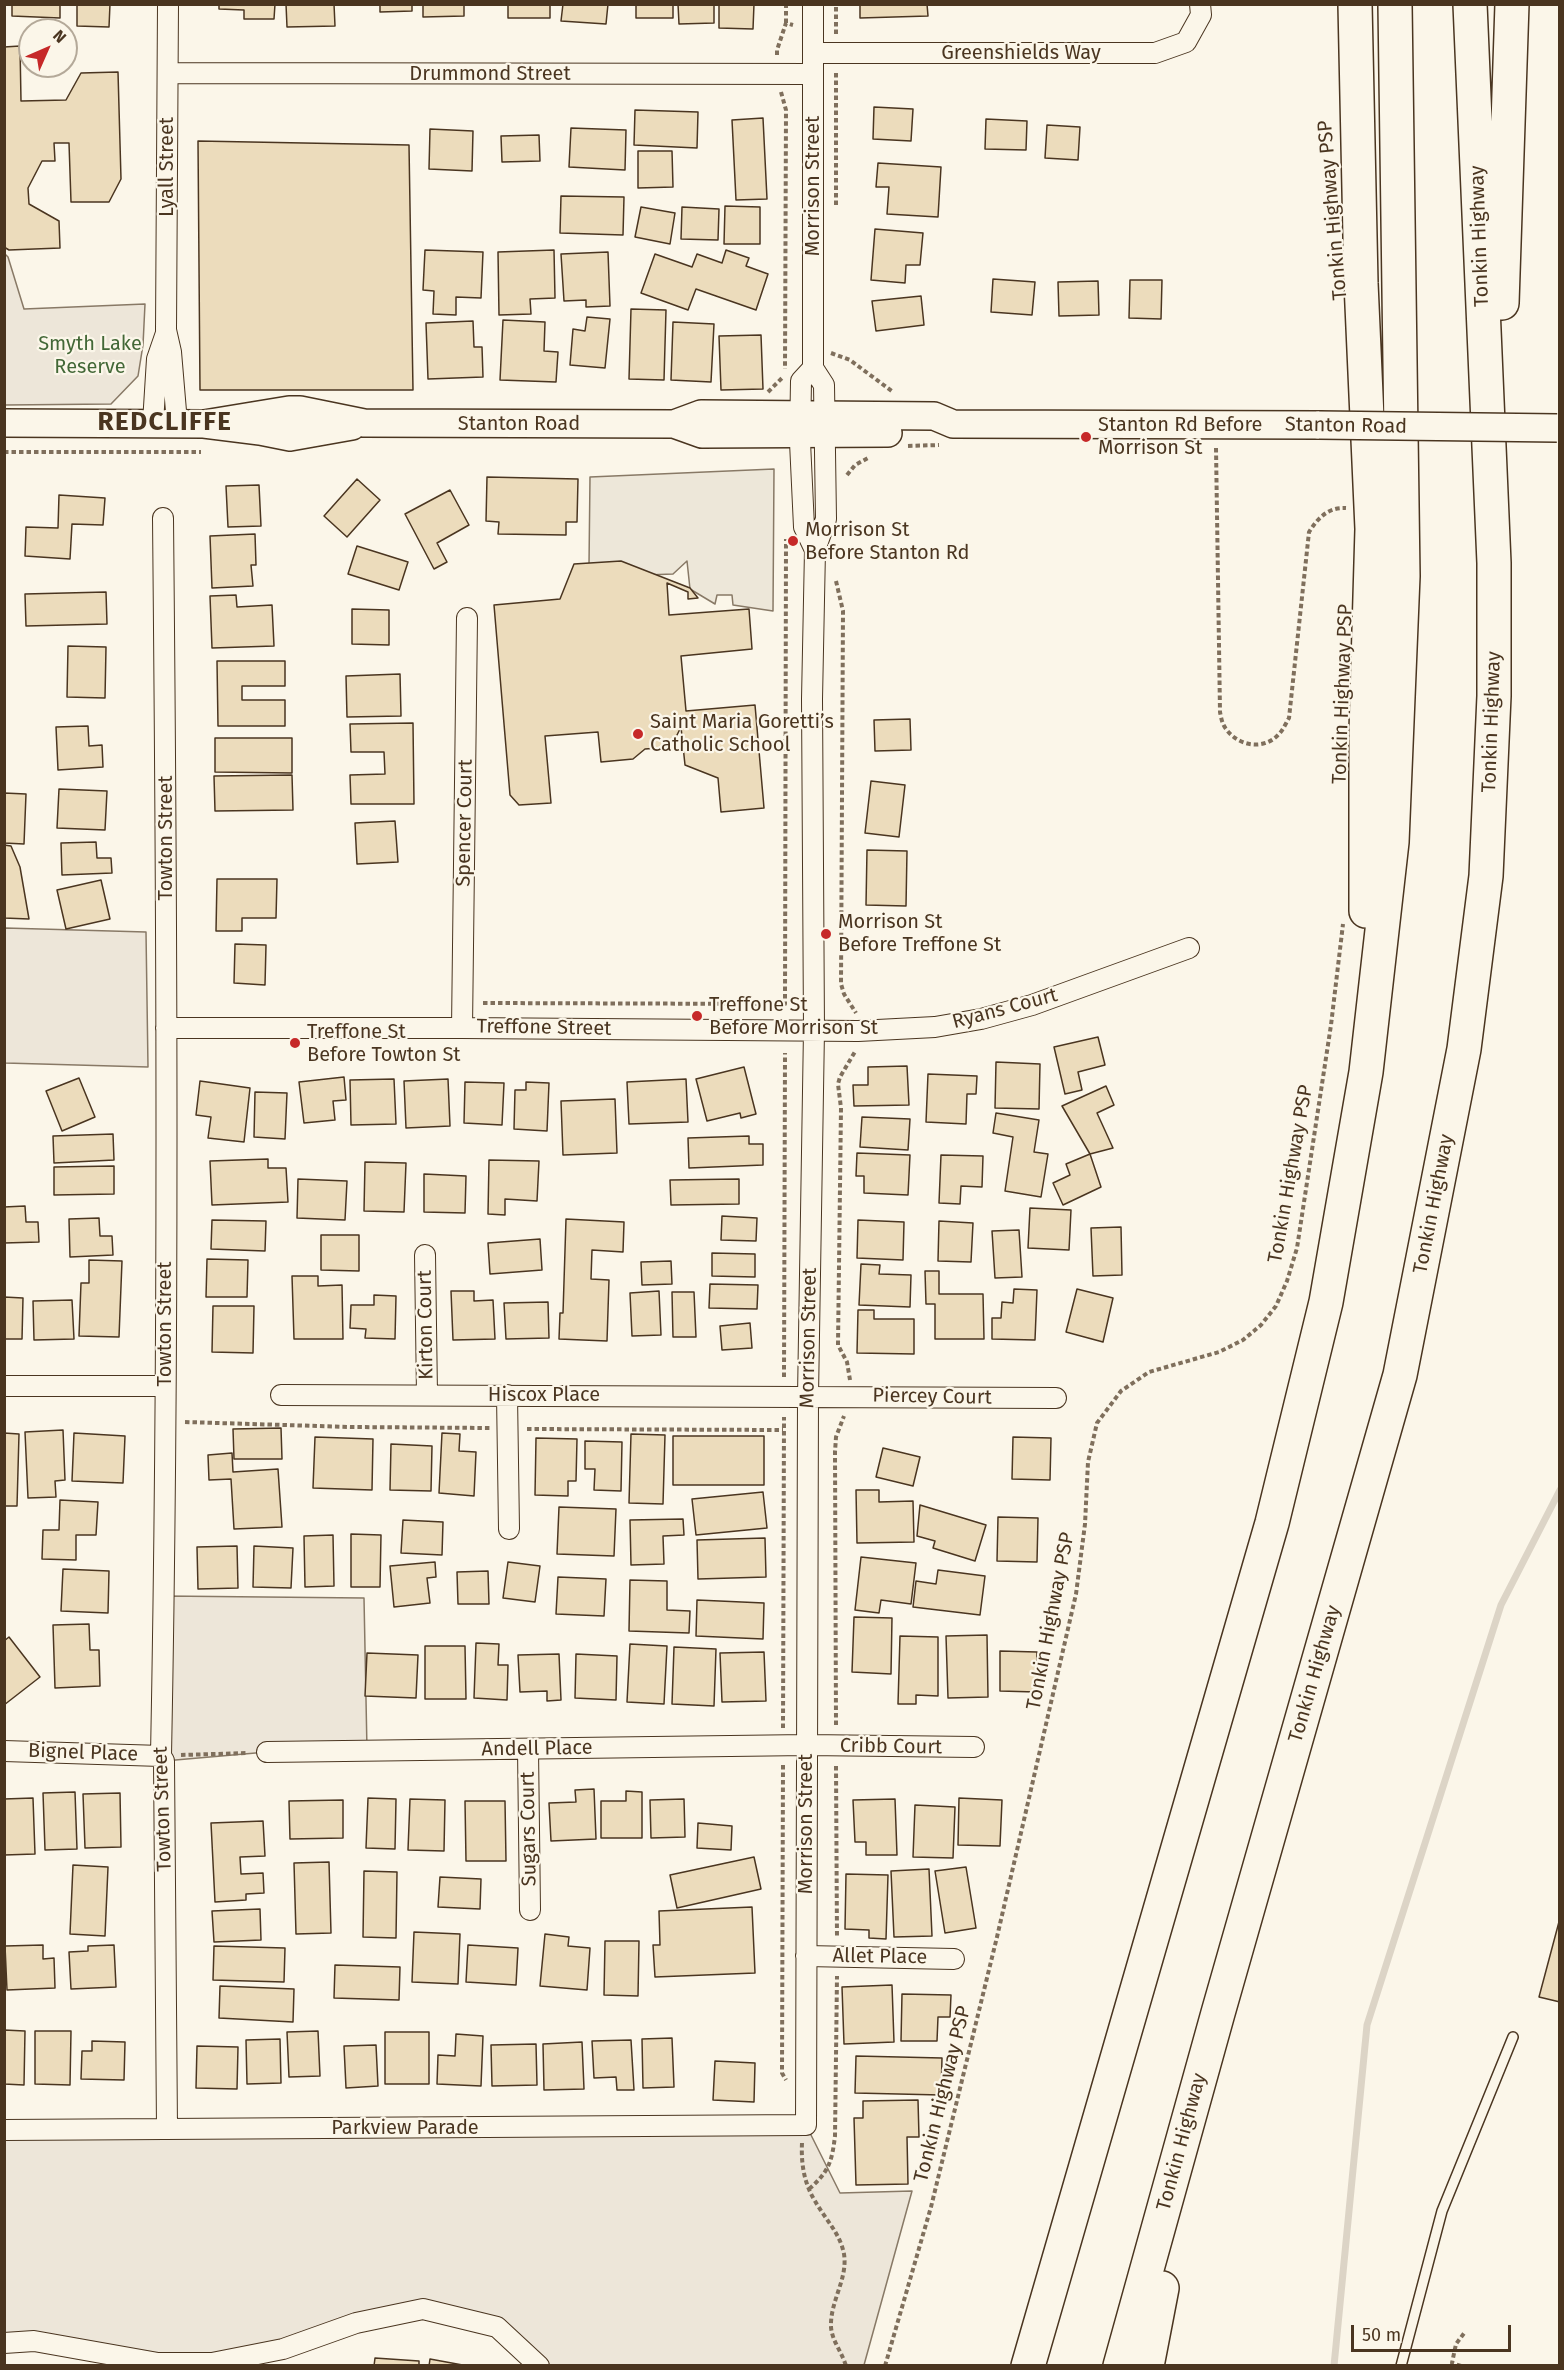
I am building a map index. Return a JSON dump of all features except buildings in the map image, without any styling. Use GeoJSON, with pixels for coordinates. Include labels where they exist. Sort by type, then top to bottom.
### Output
{"type":"FeatureCollection","features":[{"type":"Feature","properties":{"kind":"highway"},"geometry":{"type":"LineString","coordinates":[[1355,4],[1361,283],[1372,529],[1366,732],[1366,1072]]}},
{"type":"Feature","properties":{"kind":"highway"},"geometry":{"type":"LineString","coordinates":[[1028,2366],[1272,1523],[1326,1302],[1366,1072],[1392,843],[1402,576],[1395,4]]}},
{"type":"Feature","properties":{"kind":"highway","name":"Tonkin Highway"},"geometry":{"type":"LineString","coordinates":[[1120,2366],[1400,1376],[1464,1049],[1486,876],[1494,696],[1494,563],[1470,4]]}},
{"type":"Feature","properties":{"kind":"highway"},"geometry":{"type":"LineString","coordinates":[[1494,563],[1512,4]]}},
{"type":"Feature","properties":{"kind":"highway"},"geometry":{"type":"LineString","coordinates":[[1147,2366],[1218,2013]]}},
{"type":"Feature","properties":{"kind":"highway"},"geometry":{"type":"LineString","coordinates":[[1020,2366],[1043,2312]]}},
{"type":"Feature","properties":{"kind":"street","name":"Lyall Street"},"geometry":{"type":"LineString","coordinates":[[165,423],[157,359],[166,330],[168,4]]}},
{"type":"Feature","properties":{"kind":"street","name":"Morrison Street"},"geometry":{"type":"LineString","coordinates":[[813,4],[813,368],[824,385],[813,424],[804,527],[815,550]]}},
{"type":"Feature","properties":{"kind":"street","name":"Greenshields Way"},"geometry":{"type":"LineString","coordinates":[[813,53],[1155,53],[1186,42],[1201,15],[1200,4]]}},
{"type":"Feature","properties":{"kind":"street","name":"Drummond Street"},"geometry":{"type":"LineString","coordinates":[[168,73],[813,74]]}},
{"type":"Feature","properties":{"kind":"street","name":"Morrison Street"},"geometry":{"type":"LineString","coordinates":[[806,2125],[808,1396],[814,1030],[812,699],[815,550],[826,519],[826,478],[801,381],[813,368]]}},
{"type":"Feature","properties":{"kind":"street","name":"Stanton Road"},"geometry":{"type":"LineString","coordinates":[[4,423],[204,424],[290,437],[364,423],[674,424],[702,434],[934,416],[953,424],[1558,428]]}},
{"type":"Feature","properties":{"kind":"street","name":"Towton Street"},"geometry":{"type":"LineString","coordinates":[[163,518],[166,1028],[165,1386],[160,1756],[164,1761],[167,2129]]}},
{"type":"Feature","properties":{"kind":"street","name":"Spencer Court"},"geometry":{"type":"LineString","coordinates":[[462,1028],[468,618]]}},
{"type":"Feature","properties":{"kind":"street","name":"Ryans Court"},"geometry":{"type":"LineString","coordinates":[[814,1030],[858,1031],[935,1027],[981,1019],[1032,1005],[1189,948]]}},
{"type":"Feature","properties":{"kind":"street","name":"Treffone Street"},"geometry":{"type":"LineString","coordinates":[[166,1028],[814,1030]]}},
{"type":"Feature","properties":{"kind":"street","name":"Kirton Court"},"geometry":{"type":"LineString","coordinates":[[425,1255],[427,1395]]}},
{"type":"Feature","properties":{"kind":"street"},"geometry":{"type":"LineString","coordinates":[[4,1386],[165,1386]]}},
{"type":"Feature","properties":{"kind":"street","name":"Hiscox Place"},"geometry":{"type":"LineString","coordinates":[[281,1395],[808,1396]]}},
{"type":"Feature","properties":{"kind":"street"},"geometry":{"type":"LineString","coordinates":[[507,1395],[509,1529]]}},
{"type":"Feature","properties":{"kind":"street","name":"Piercey Court"},"geometry":{"type":"LineString","coordinates":[[808,1396],[1056,1398]]}},
{"type":"Feature","properties":{"kind":"street","name":"Andell Place"},"geometry":{"type":"LineString","coordinates":[[267,1752],[807,1746]]}},
{"type":"Feature","properties":{"kind":"street","name":"Cribb Court"},"geometry":{"type":"LineString","coordinates":[[807,1746],[974,1748]]}},
{"type":"Feature","properties":{"kind":"street","name":"Sugars Court"},"geometry":{"type":"LineString","coordinates":[[528,1749],[530,1910]]}},
{"type":"Feature","properties":{"kind":"street","name":"Bignel Place"},"geometry":{"type":"LineString","coordinates":[[4,1751],[160,1756]]}},
{"type":"Feature","properties":{"kind":"street","name":"Allet Place"},"geometry":{"type":"LineString","coordinates":[[806,1956],[954,1959]]}},
{"type":"Feature","properties":{"kind":"street","name":"Parkview Parade"},"geometry":{"type":"LineString","coordinates":[[4,2130],[806,2125]]}},
{"type":"Feature","properties":{"kind":"street"},"geometry":{"type":"LineString","coordinates":[[4,2343],[34,2341],[158,2364],[212,2363],[284,2349],[356,2323],[423,2309],[497,2327],[539,2366]]}},
{"type":"Feature","properties":{"kind":"lane"},"geometry":{"type":"LineString","coordinates":[[1401,2366],[1442,2211],[1513,2037]]}},
{"type":"Feature","properties":{"kind":"path"},"geometry":{"type":"LineString","coordinates":[[760,399],[784,376],[786,110],[778,74],[777,50],[786,23],[786,4]]}},
{"type":"Feature","properties":{"kind":"path"},"geometry":{"type":"LineString","coordinates":[[836,4],[836,215]]}},
{"type":"Feature","properties":{"kind":"path"},"geometry":{"type":"LineString","coordinates":[[786,23],[813,26],[828,23],[836,18]]}},
{"type":"Feature","properties":{"kind":"path"},"geometry":{"type":"LineString","coordinates":[[835,343],[835,355]]}},
{"type":"Feature","properties":{"kind":"path"},"geometry":{"type":"LineString","coordinates":[[1216,424],[1220,712],[1224,728],[1236,740],[1250,745],[1264,744],[1279,735],[1289,718],[1309,532],[1319,516],[1341,507],[1352,508]]}},
{"type":"Feature","properties":{"kind":"path"},"geometry":{"type":"LineString","coordinates":[[4,452],[201,452]]}},
{"type":"Feature","properties":{"kind":"path"},"geometry":{"type":"LineString","coordinates":[[826,478],[846,478],[852,468],[873,454]]}},
{"type":"Feature","properties":{"kind":"path"},"geometry":{"type":"LineString","coordinates":[[480,1003],[785,1004],[786,538]]}},
{"type":"Feature","properties":{"kind":"path"},"geometry":{"type":"LineString","coordinates":[[836,578],[843,611],[841,984],[844,994],[858,1016]]}},
{"type":"Feature","properties":{"kind":"path","name":"Tonkin Highway PSP"},"geometry":{"type":"LineString","coordinates":[[885,2366],[931,2208],[1000,1926],[1073,1605],[1085,1524],[1088,1462],[1098,1423],[1121,1391],[1149,1372],[1219,1352],[1243,1340],[1276,1306],[1287,1281],[1297,1248],[1331,1025],[1343,923]]}},
{"type":"Feature","properties":{"kind":"path"},"geometry":{"type":"LineString","coordinates":[[809,2189],[825,2173],[833,2156],[835,2136],[837,1957],[835,1452],[836,1437],[850,1396],[850,1371],[838,1345],[841,1108],[838,1084],[854,1056],[858,1043]]}},
{"type":"Feature","properties":{"kind":"path"},"geometry":{"type":"LineString","coordinates":[[785,1053],[782,2073],[784,2079],[789,2082],[836,2081]]}},
{"type":"Feature","properties":{"kind":"path"},"geometry":{"type":"LineString","coordinates":[[160,1756],[267,1752]]}},
{"type":"Feature","properties":{"kind":"path"},"geometry":{"type":"LineString","coordinates":[[806,2125],[801,2160],[809,2189],[830,2222],[844,2255],[843,2279],[833,2310],[831,2326],[834,2340],[846,2366]]}},
{"type":"Feature","properties":{"kind":"path"},"geometry":{"type":"LineString","coordinates":[[1461,2366],[1452,2363],[1456,2344],[1465,2332]]}},
{"type":"Feature","properties":{"kind":"green space","name":"Smyth Lake Reserve"},"geometry":{"type":"Polygon","coordinates":[[[4,253],[8,257],[24,309],[145,304],[143,345],[138,376],[111,404],[5,405],[4,253]]]}},
{"type":"Feature","properties":{"kind":"green space"},"geometry":{"type":"Polygon","coordinates":[[[5,928],[146,932],[148,1067],[5,1063],[5,928]]]}},
{"type":"Feature","properties":{"kind":"green space"},"geometry":{"type":"Polygon","coordinates":[[[164,1596],[364,1598],[367,1750],[267,1752],[164,1761],[164,1596]]]}},
{"type":"Feature","properties":{"kind":"green space"},"geometry":{"type":"Polygon","coordinates":[[[806,2125],[840,2193],[912,2191],[864,2365],[539,2365],[497,2327],[423,2309],[212,2363],[5,2343],[5,2130],[806,2125]]]}},
{"type":"Feature","properties":{"kind":"shaded area"},"geometry":{"type":"Polygon","coordinates":[[[774,469],[773,611],[733,605],[732,595],[717,595],[715,604],[690,589],[687,561],[673,574],[619,576],[589,565],[590,477],[774,469]]]}},
{"type":"Feature","properties":{"kind":"waterway"},"geometry":{"type":"LineString","coordinates":[[1334,2366],[1367,2025],[1501,1605],[1560,1490]]}},
{"type":"Feature","properties":{"kind":"place","name":"Stanton Rd Before Morrison St"},"geometry":{"type":"Point","coordinates":[1086,437]}},
{"type":"Feature","properties":{"kind":"place","name":"Morrison St Before Stanton Rd"},"geometry":{"type":"Point","coordinates":[793,541]}},
{"type":"Feature","properties":{"kind":"place","name":"Saint Maria Goretti’s Catholic School"},"geometry":{"type":"Point","coordinates":[638,734]}},
{"type":"Feature","properties":{"kind":"place","name":"Morrison St Before Treffone St"},"geometry":{"type":"Point","coordinates":[826,934]}},
{"type":"Feature","properties":{"kind":"place","name":"Treffone St Before Morrison St"},"geometry":{"type":"Point","coordinates":[697,1016]}},
{"type":"Feature","properties":{"kind":"place","name":"Treffone St Before Towton St"},"geometry":{"type":"Point","coordinates":[295,1043]}},
{"type":"Feature","properties":{"kind":"district","name":"REDCLIFFE"},"geometry":{"type":"Point","coordinates":[165,423]}}]}
